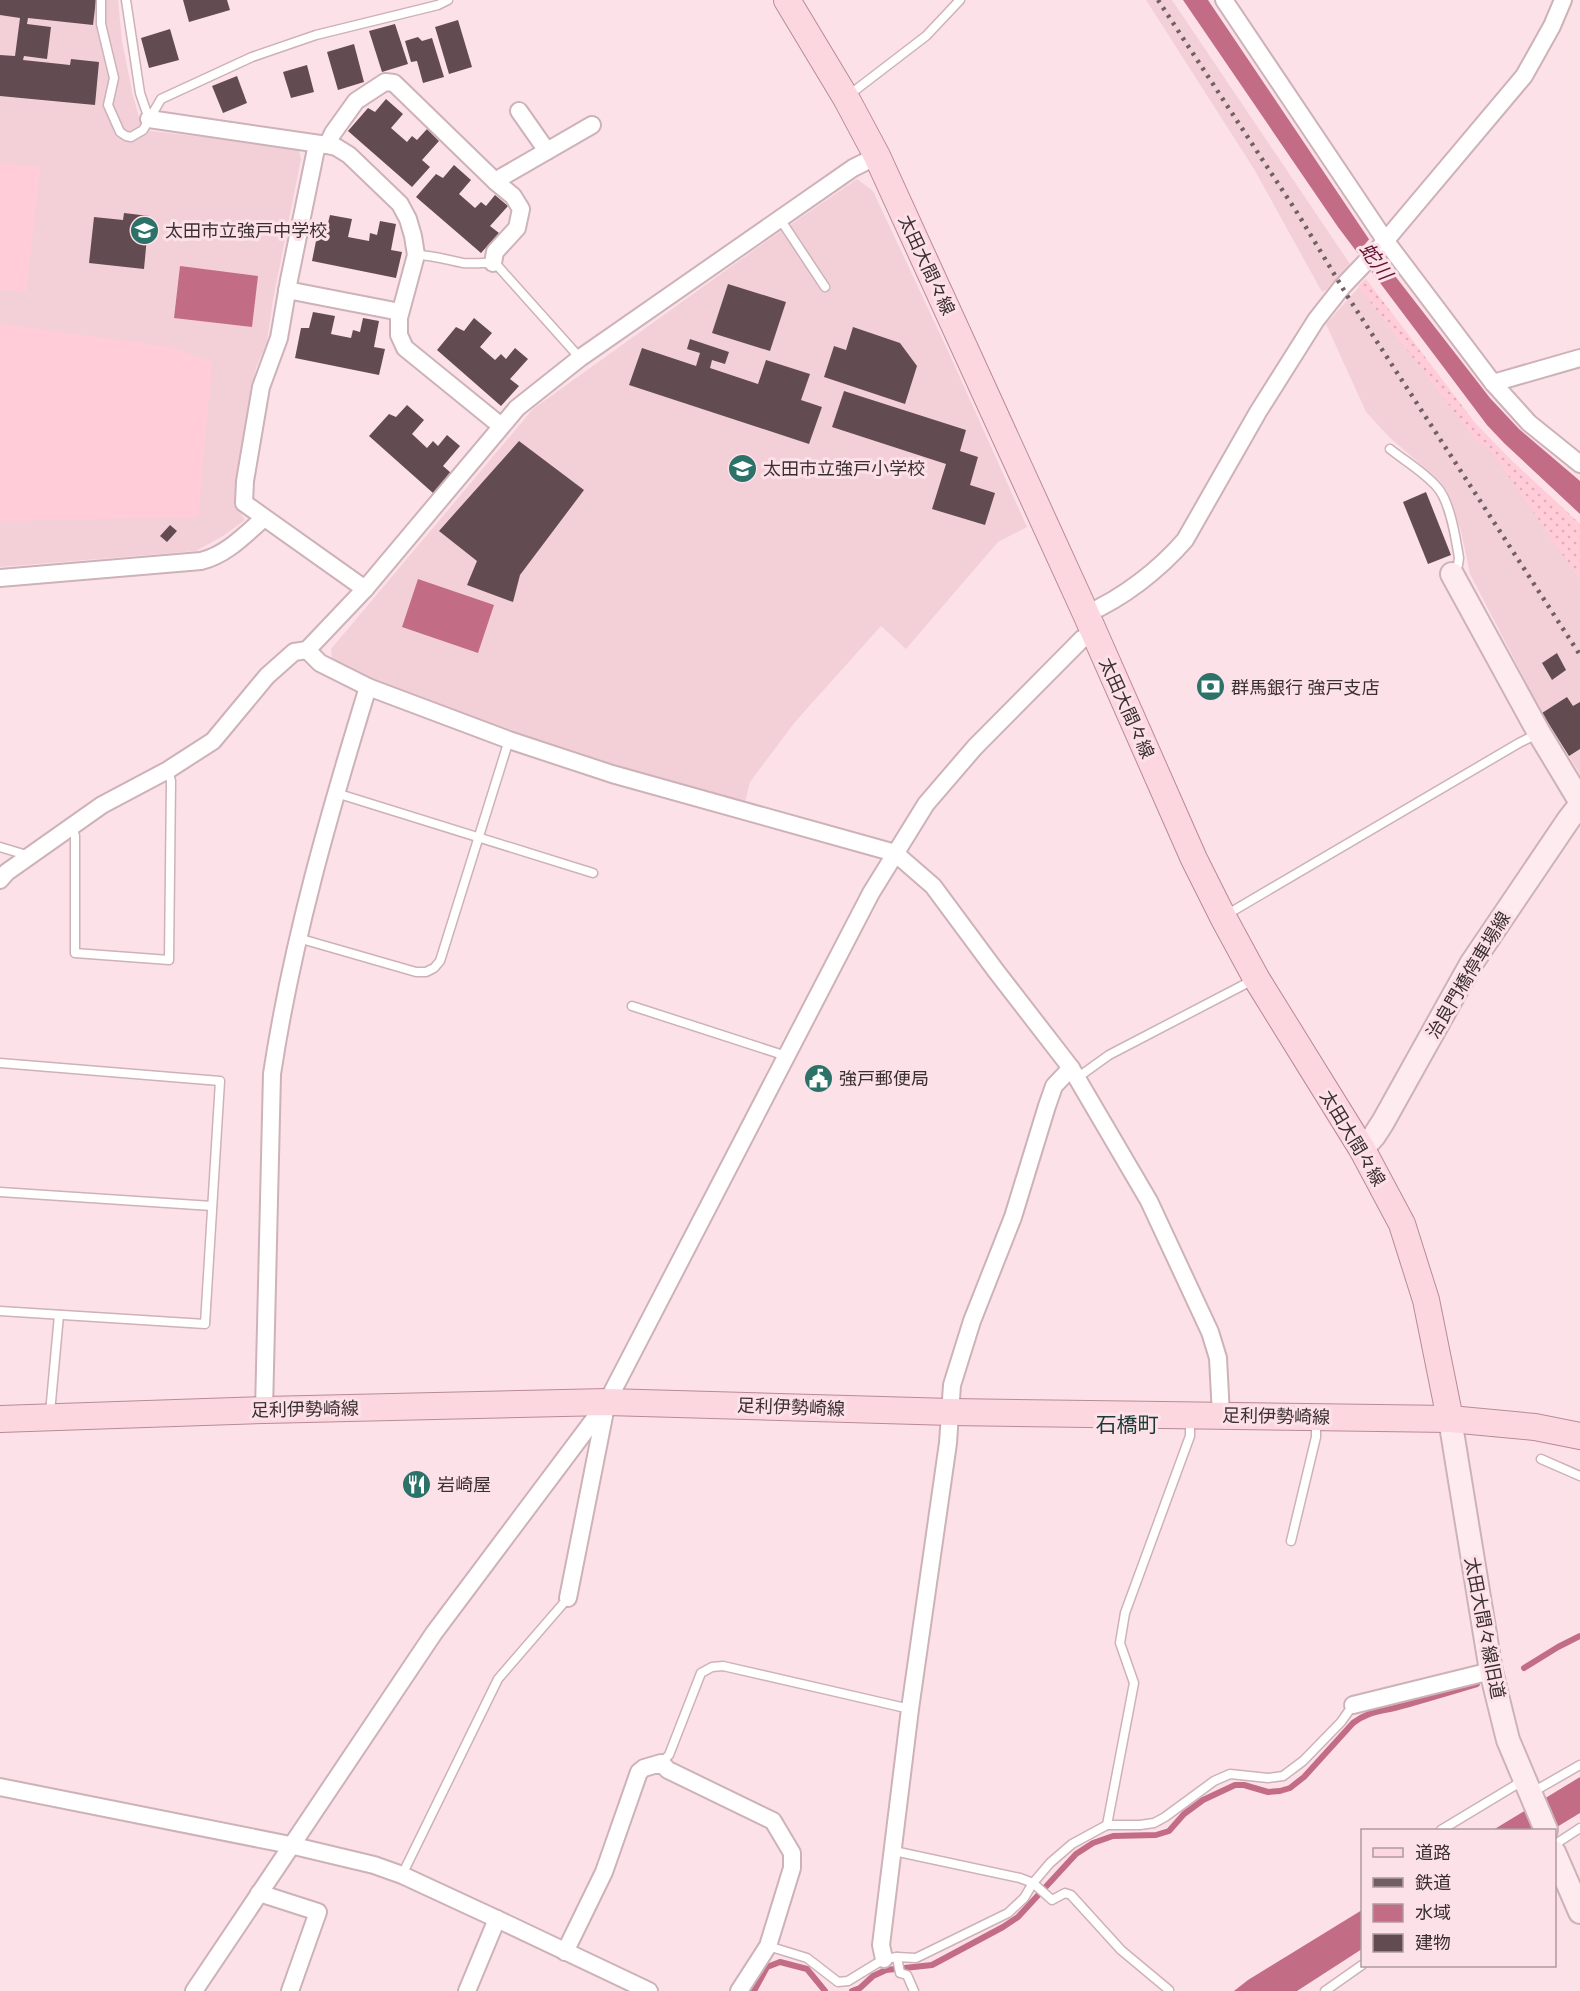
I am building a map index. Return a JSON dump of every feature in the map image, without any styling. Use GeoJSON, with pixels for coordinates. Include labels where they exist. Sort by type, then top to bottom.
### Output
{"type":"FeatureCollection","features":[{"type":"Feature","properties":{"kind":"main road","name":"太田大間々線"},"geometry":{"type":"LineString","coordinates":[[787,0],[846,98],[877,156],[1090,623],[1194,859],[1223,917],[1256,978],[1362,1149],[1402,1224],[1426,1300],[1450,1419]]}},
{"type":"Feature","properties":{"kind":"main road","name":"足利伊勢崎線"},"geometry":{"type":"LineString","coordinates":[[0,1419],[607,1402],[951,1412],[1450,1419],[1535,1427],[1580,1436]]}},
{"type":"Feature","properties":{"kind":"street"},"geometry":{"type":"LineString","coordinates":[[1224,0],[1383,243],[1493,383],[1529,423],[1580,464]]}},
{"type":"Feature","properties":{"kind":"street"},"geometry":{"type":"LineString","coordinates":[[194,1991],[434,1633],[607,1402],[871,893],[926,804],[975,747],[1082,639],[1090,623],[1105,604],[1145,577],[1185,540],[1258,411],[1316,321],[1524,76],[1552,26],[1563,0]]}},
{"type":"Feature","properties":{"kind":"street"},"geometry":{"type":"LineString","coordinates":[[365,589],[244,503],[245,481],[261,387],[279,338],[287,290],[322,145],[356,101],[385,81],[394,83],[513,196],[521,209],[517,228],[495,252],[492,263]]}},
{"type":"Feature","properties":{"kind":"street"},"geometry":{"type":"LineString","coordinates":[[519,111],[547,151]]}},
{"type":"Feature","properties":{"kind":"street"},"geometry":{"type":"LineString","coordinates":[[149,119],[336,147],[349,155],[400,204],[408,219],[416,255],[400,312],[399,335],[405,348],[501,426]]}},
{"type":"Feature","properties":{"kind":"street"},"geometry":{"type":"LineString","coordinates":[[496,182],[592,125]]}},
{"type":"Feature","properties":{"kind":"street"},"geometry":{"type":"LineString","coordinates":[[0,880],[102,805],[168,770],[213,741],[267,676],[294,652],[307,650],[365,589],[517,408],[580,358],[853,168],[877,156]]}},
{"type":"Feature","properties":{"kind":"street"},"geometry":{"type":"LineString","coordinates":[[287,290],[400,312]]}},
{"type":"Feature","properties":{"kind":"street"},"geometry":{"type":"LineString","coordinates":[[1493,383],[1580,358]]}},
{"type":"Feature","properties":{"kind":"street"},"geometry":{"type":"LineString","coordinates":[[0,578],[201,561],[213,558],[224,551],[264,518]]}},
{"type":"Feature","properties":{"kind":"street"},"geometry":{"type":"LineString","coordinates":[[1452,574],[1539,733],[1580,801]]}},
{"type":"Feature","properties":{"kind":"street"},"geometry":{"type":"LineString","coordinates":[[307,650],[320,663],[368,687],[509,740],[612,774],[895,853],[933,886],[1074,1073],[1149,1201],[1210,1332],[1218,1358],[1221,1415]]}},
{"type":"Feature","properties":{"kind":"street"},"geometry":{"type":"LineString","coordinates":[[264,1410],[272,1074],[280,1021],[313,875],[368,687]]}},
{"type":"Feature","properties":{"kind":"street","name":"治良門橋停車場線"},"geometry":{"type":"LineString","coordinates":[[1362,1149],[1383,1122],[1471,964],[1580,805]]}},
{"type":"Feature","properties":{"kind":"street"},"geometry":{"type":"LineString","coordinates":[[891,1958],[881,1945],[910,1709],[951,1412],[952,1385],[956,1367],[1013,1217],[1054,1086],[1074,1073]]}},
{"type":"Feature","properties":{"kind":"street"},"geometry":{"type":"LineString","coordinates":[[568,1598],[607,1402]]}},
{"type":"Feature","properties":{"kind":"street","name":"太田大間々線旧道"},"geometry":{"type":"LineString","coordinates":[[1450,1419],[1491,1671],[1508,1740],[1546,1829]]}},
{"type":"Feature","properties":{"kind":"street"},"geometry":{"type":"LineString","coordinates":[[1353,1705],[1491,1671]]}},
{"type":"Feature","properties":{"kind":"street"},"geometry":{"type":"LineString","coordinates":[[565,1952],[604,1872],[639,1772],[661,1762],[668,1770],[773,1821],[792,1853],[792,1868],[768,1946],[739,1991]]}},
{"type":"Feature","properties":{"kind":"street"},"geometry":{"type":"LineString","coordinates":[[0,1787],[290,1845],[374,1865],[402,1875],[649,1991]]}},
{"type":"Feature","properties":{"kind":"street"},"geometry":{"type":"LineString","coordinates":[[1556,1857],[1580,1912]]}},
{"type":"Feature","properties":{"kind":"street"},"geometry":{"type":"LineString","coordinates":[[259,1893],[318,1912],[290,1991]]}},
{"type":"Feature","properties":{"kind":"street"},"geometry":{"type":"LineString","coordinates":[[467,1991],[497,1919]]}},
{"type":"Feature","properties":{"kind":"lane"},"geometry":{"type":"LineString","coordinates":[[101,0],[101,24],[114,78],[108,105],[117,128],[126,136],[131,137],[143,130],[160,99],[252,57],[316,35],[438,5],[448,0]]}},
{"type":"Feature","properties":{"kind":"lane"},"geometry":{"type":"LineString","coordinates":[[126,0],[140,93],[149,119]]}},
{"type":"Feature","properties":{"kind":"lane"},"geometry":{"type":"LineString","coordinates":[[846,98],[926,36],[960,0]]}},
{"type":"Feature","properties":{"kind":"lane"},"geometry":{"type":"LineString","coordinates":[[780,219],[825,287]]}},
{"type":"Feature","properties":{"kind":"lane"},"geometry":{"type":"LineString","coordinates":[[416,255],[433,255],[479,264],[496,264],[580,358]]}},
{"type":"Feature","properties":{"kind":"lane"},"geometry":{"type":"LineString","coordinates":[[1390,449],[1438,487],[1443,497],[1459,558],[1458,565],[1452,574]]}},
{"type":"Feature","properties":{"kind":"lane"},"geometry":{"type":"LineString","coordinates":[[1223,917],[1539,733]]}},
{"type":"Feature","properties":{"kind":"lane"},"geometry":{"type":"LineString","coordinates":[[298,938],[404,969],[426,972],[434,968],[440,961],[509,740]]}},
{"type":"Feature","properties":{"kind":"lane"},"geometry":{"type":"LineString","coordinates":[[72,826],[75,836],[75,953],[169,960],[171,781],[168,770]]}},
{"type":"Feature","properties":{"kind":"lane"},"geometry":{"type":"LineString","coordinates":[[336,793],[593,873]]}},
{"type":"Feature","properties":{"kind":"lane"},"geometry":{"type":"LineString","coordinates":[[0,847],[30,856]]}},
{"type":"Feature","properties":{"kind":"lane"},"geometry":{"type":"LineString","coordinates":[[1074,1073],[1256,978]]}},
{"type":"Feature","properties":{"kind":"lane"},"geometry":{"type":"LineString","coordinates":[[632,1006],[786,1057]]}},
{"type":"Feature","properties":{"kind":"lane"},"geometry":{"type":"LineString","coordinates":[[0,1063],[220,1081],[205,1324],[0,1311]]}},
{"type":"Feature","properties":{"kind":"lane"},"geometry":{"type":"LineString","coordinates":[[0,1192],[212,1206]]}},
{"type":"Feature","properties":{"kind":"lane"},"geometry":{"type":"LineString","coordinates":[[50,1417],[58,1315]]}},
{"type":"Feature","properties":{"kind":"lane"},"geometry":{"type":"LineString","coordinates":[[1107,1825],[1134,1683],[1120,1643],[1125,1614],[1190,1437],[1190,1415]]}},
{"type":"Feature","properties":{"kind":"lane"},"geometry":{"type":"LineString","coordinates":[[1291,1541],[1316,1437],[1317,1417]]}},
{"type":"Feature","properties":{"kind":"lane"},"geometry":{"type":"LineString","coordinates":[[1541,1459],[1580,1476]]}},
{"type":"Feature","properties":{"kind":"lane"},"geometry":{"type":"LineString","coordinates":[[402,1875],[498,1679],[568,1598]]}},
{"type":"Feature","properties":{"kind":"lane"},"geometry":{"type":"LineString","coordinates":[[661,1762],[669,1755],[701,1673],[712,1667],[723,1666],[910,1709]]}},
{"type":"Feature","properties":{"kind":"lane"},"geometry":{"type":"LineString","coordinates":[[768,1946],[807,1958],[838,1982],[848,1982],[891,1958],[916,1958],[1008,1913],[1024,1898],[1050,1863],[1072,1844],[1107,1825],[1154,1823],[1214,1781],[1230,1774],[1268,1778],[1283,1776],[1303,1761],[1341,1722],[1353,1705]]}},
{"type":"Feature","properties":{"kind":"lane"},"geometry":{"type":"LineString","coordinates":[[1443,1829],[1529,1791],[1580,1765]]}},
{"type":"Feature","properties":{"kind":"lane"},"geometry":{"type":"LineString","coordinates":[[1556,1844],[1580,1828]]}},
{"type":"Feature","properties":{"kind":"lane"},"geometry":{"type":"LineString","coordinates":[[894,1851],[1020,1878],[1033,1883],[1053,1899],[1065,1893],[1071,1895],[1121,1950],[1169,1990]]}},
{"type":"Feature","properties":{"kind":"lane"},"geometry":{"type":"LineString","coordinates":[[891,1958],[900,1973],[907,1975],[914,1991]]}},
{"type":"Feature","properties":{"kind":"lane"},"geometry":{"type":"LineString","coordinates":[[1325,1991],[1361,1966]]}},
{"type":"Feature","properties":{"kind":"shaded area","name":"太田市立強戸中学校"},"geometry":{"type":"Polygon","coordinates":[[[0,0],[118,0],[122,41],[133,96],[143,130],[289,147],[299,151],[301,159],[267,342],[256,368],[236,478],[235,495],[238,509],[245,520],[196,551],[0,567],[0,0]]]}},
{"type":"Feature","properties":{"kind":"shaded area"},"geometry":{"type":"Polygon","coordinates":[[[1146,0],[1172,0],[1350,264],[1326,290],[1322,292],[1254,169],[1146,0]]]}},
{"type":"Feature","properties":{"kind":"shaded area"},"geometry":{"type":"Polygon","coordinates":[[[0,163],[40,167],[26,292],[0,289],[0,163]]]}},
{"type":"Feature","properties":{"kind":"shaded area","name":"太田市立強戸小学校"},"geometry":{"type":"Polygon","coordinates":[[[857,179],[873,191],[1027,527],[998,542],[906,649],[881,626],[795,722],[750,782],[744,806],[622,771],[492,727],[381,684],[332,660],[331,649],[533,409],[857,179]]]}},
{"type":"Feature","properties":{"kind":"shaded area"},"geometry":{"type":"Polygon","coordinates":[[[1366,279],[1475,423],[1580,524],[1580,774],[1542,713],[1470,574],[1461,531],[1447,491],[1439,480],[1390,438],[1366,412],[1326,324],[1366,279]]]}},
{"type":"Feature","properties":{"kind":"shaded area"},"geometry":{"type":"Polygon","coordinates":[[[1366,279],[1475,423],[1580,524],[1580,580],[1492,452],[1475,439],[1358,286],[1366,279]]]}},
{"type":"Feature","properties":{"kind":"shaded area"},"geometry":{"type":"Polygon","coordinates":[[[0,324],[171,347],[212,362],[198,517],[0,521],[0,324]]]}},
{"type":"Feature","properties":{"kind":"water","name":"蛇川"},"geometry":{"type":"Polygon","coordinates":[[[1183,0],[1208,0],[1385,263],[1490,398],[1519,429],[1580,481],[1580,514],[1487,425],[1338,227],[1183,0]]]}},
{"type":"Feature","properties":{"kind":"water"},"geometry":{"type":"Polygon","coordinates":[[[180,266],[258,276],[252,327],[174,318],[180,266]]]}},
{"type":"Feature","properties":{"kind":"water"},"geometry":{"type":"Polygon","coordinates":[[[418,579],[494,605],[478,653],[402,627],[418,579]]]}},
{"type":"Feature","properties":{"kind":"water"},"geometry":{"type":"Polygon","coordinates":[[[1580,1777],[1580,1813],[1554,1829],[1495,1829],[1580,1777]]]}},
{"type":"Feature","properties":{"kind":"water"},"geometry":{"type":"Polygon","coordinates":[[[1361,1911],[1361,1950],[1297,1991],[1234,1991],[1248,1980],[1361,1911]]]}},
{"type":"Feature","properties":{"kind":"pier"},"geometry":{"type":"Polygon","coordinates":[[[1371,237],[1385,258],[1370,274],[1356,255],[1371,237]]]}},
{"type":"Feature","properties":{"kind":"building"},"geometry":{"type":"Polygon","coordinates":[[[0,0],[96,0],[93,25],[28,18],[27,24],[51,27],[47,59],[24,56],[23,60],[70,65],[71,59],[99,62],[95,105],[0,96],[0,55],[15,56],[20,18],[0,15],[0,0]]]}},
{"type":"Feature","properties":{"kind":"building"},"geometry":{"type":"Polygon","coordinates":[[[183,0],[227,0],[230,10],[189,22],[183,0]]]}},
{"type":"Feature","properties":{"kind":"building"},"geometry":{"type":"Polygon","coordinates":[[[458,20],[472,67],[449,74],[435,27],[458,20]]]}},
{"type":"Feature","properties":{"kind":"building"},"geometry":{"type":"Polygon","coordinates":[[[395,24],[408,64],[382,72],[369,31],[395,24]]]}},
{"type":"Feature","properties":{"kind":"building"},"geometry":{"type":"Polygon","coordinates":[[[170,29],[179,60],[149,68],[141,38],[170,29]]]}},
{"type":"Feature","properties":{"kind":"building"},"geometry":{"type":"Polygon","coordinates":[[[418,37],[422,41],[432,38],[444,77],[423,83],[417,61],[411,62],[405,41],[418,37]]]}},
{"type":"Feature","properties":{"kind":"building"},"geometry":{"type":"Polygon","coordinates":[[[354,44],[364,82],[338,90],[327,52],[354,44]]]}},
{"type":"Feature","properties":{"kind":"building"},"geometry":{"type":"Polygon","coordinates":[[[307,65],[314,92],[291,98],[283,72],[307,65]]]}},
{"type":"Feature","properties":{"kind":"building"},"geometry":{"type":"Polygon","coordinates":[[[237,76],[247,103],[223,113],[212,86],[237,76]]]}},
{"type":"Feature","properties":{"kind":"building"},"geometry":{"type":"Polygon","coordinates":[[[386,99],[403,114],[391,128],[407,142],[412,136],[417,140],[427,129],[439,141],[422,160],[430,167],[412,187],[348,131],[368,108],[375,112],[386,99]]]}},
{"type":"Feature","properties":{"kind":"building"},"geometry":{"type":"Polygon","coordinates":[[[454,165],[471,180],[459,194],[475,208],[481,202],[486,206],[495,195],[508,206],[490,226],[499,233],[481,253],[416,197],[436,174],[443,178],[454,165]]]}},
{"type":"Feature","properties":{"kind":"building"},"geometry":{"type":"Polygon","coordinates":[[[124,213],[149,216],[144,269],[89,263],[94,217],[123,220],[124,213]]]}},
{"type":"Feature","properties":{"kind":"building"},"geometry":{"type":"Polygon","coordinates":[[[330,215],[352,219],[348,237],[369,241],[370,233],[377,235],[380,221],[396,224],[391,250],[402,252],[396,278],[312,261],[318,231],[326,231],[330,215]]]}},
{"type":"Feature","properties":{"kind":"building"},"geometry":{"type":"Polygon","coordinates":[[[728,284],[786,302],[770,351],[712,333],[728,284]]]}},
{"type":"Feature","properties":{"kind":"building"},"geometry":{"type":"Polygon","coordinates":[[[313,312],[335,316],[331,334],[351,338],[353,330],[360,332],[363,318],[379,321],[374,347],[385,349],[379,375],[295,358],[301,328],[309,328],[313,312]]]}},
{"type":"Feature","properties":{"kind":"building"},"geometry":{"type":"Polygon","coordinates":[[[474,318],[492,333],[480,347],[495,360],[501,354],[506,359],[515,348],[528,359],[510,379],[519,386],[501,406],[437,350],[456,327],[464,331],[474,318]]]}},
{"type":"Feature","properties":{"kind":"building"},"geometry":{"type":"Polygon","coordinates":[[[853,327],[900,343],[917,366],[905,404],[824,377],[834,346],[846,350],[853,327]]]}},
{"type":"Feature","properties":{"kind":"building"},"geometry":{"type":"Polygon","coordinates":[[[690,339],[729,352],[725,364],[712,360],[710,368],[758,384],[766,360],[810,374],[801,400],[822,407],[809,444],[629,385],[642,348],[696,366],[700,353],[687,349],[690,339]]]}},
{"type":"Feature","properties":{"kind":"building"},"geometry":{"type":"Polygon","coordinates":[[[844,391],[966,430],[960,451],[978,457],[970,485],[995,493],[985,525],[932,509],[946,464],[832,427],[844,391]]]}},
{"type":"Feature","properties":{"kind":"building"},"geometry":{"type":"Polygon","coordinates":[[[407,405],[424,420],[412,434],[427,448],[433,441],[438,446],[447,435],[460,446],[443,466],[451,473],[433,493],[369,436],[389,414],[396,417],[407,405]]]}},
{"type":"Feature","properties":{"kind":"building"},"geometry":{"type":"Polygon","coordinates":[[[519,441],[584,490],[520,575],[513,602],[467,585],[477,561],[439,531],[519,441]]]}},
{"type":"Feature","properties":{"kind":"building"},"geometry":{"type":"Polygon","coordinates":[[[1426,492],[1451,555],[1428,564],[1403,502],[1426,492]]]}},
{"type":"Feature","properties":{"kind":"building"},"geometry":{"type":"Polygon","coordinates":[[[170,525],[177,531],[167,542],[160,536],[170,525]]]}},
{"type":"Feature","properties":{"kind":"building"},"geometry":{"type":"Polygon","coordinates":[[[1557,653],[1566,670],[1552,680],[1542,663],[1557,653]]]}},
{"type":"Feature","properties":{"kind":"building"},"geometry":{"type":"Polygon","coordinates":[[[1567,697],[1573,706],[1580,702],[1580,749],[1569,756],[1542,713],[1567,697]]]}},
{"type":"Feature","properties":{"kind":"waterway"},"geometry":{"type":"LineString","coordinates":[[1524,1668],[1580,1636]]}},
{"type":"Feature","properties":{"kind":"waterway"},"geometry":{"type":"LineString","coordinates":[[852,1991],[886,1970],[932,1965],[1003,1927],[1018,1917],[1076,1854],[1093,1843],[1113,1836],[1156,1835],[1169,1831],[1184,1814],[1203,1800],[1235,1785],[1244,1785],[1268,1792],[1290,1788],[1304,1777],[1353,1723],[1364,1716],[1477,1684]]}},
{"type":"Feature","properties":{"kind":"waterway"},"geometry":{"type":"LineString","coordinates":[[754,1991],[767,1967],[780,1962],[807,1969],[825,1991]]}},
{"type":"Feature","properties":{"kind":"railway"},"geometry":{"type":"LineString","coordinates":[[1158,0],[1580,655]]}},
{"type":"Feature","properties":{"kind":"place","name":"太田市立強戸中学校"},"geometry":{"type":"Point","coordinates":[144,230]}},
{"type":"Feature","properties":{"kind":"place","name":"太田市立強戸小学校"},"geometry":{"type":"Point","coordinates":[742,468]}},
{"type":"Feature","properties":{"kind":"place","name":"群馬銀行 強戸支店"},"geometry":{"type":"Point","coordinates":[1210,687]}},
{"type":"Feature","properties":{"kind":"place","name":"強戸郵便局"},"geometry":{"type":"Point","coordinates":[818,1078]}},
{"type":"Feature","properties":{"kind":"place","name":"岩崎屋"},"geometry":{"type":"Point","coordinates":[416,1484]}},
{"type":"Feature","properties":{"kind":"district","name":"石橋町"},"geometry":{"type":"Point","coordinates":[1127,1424]}}]}
